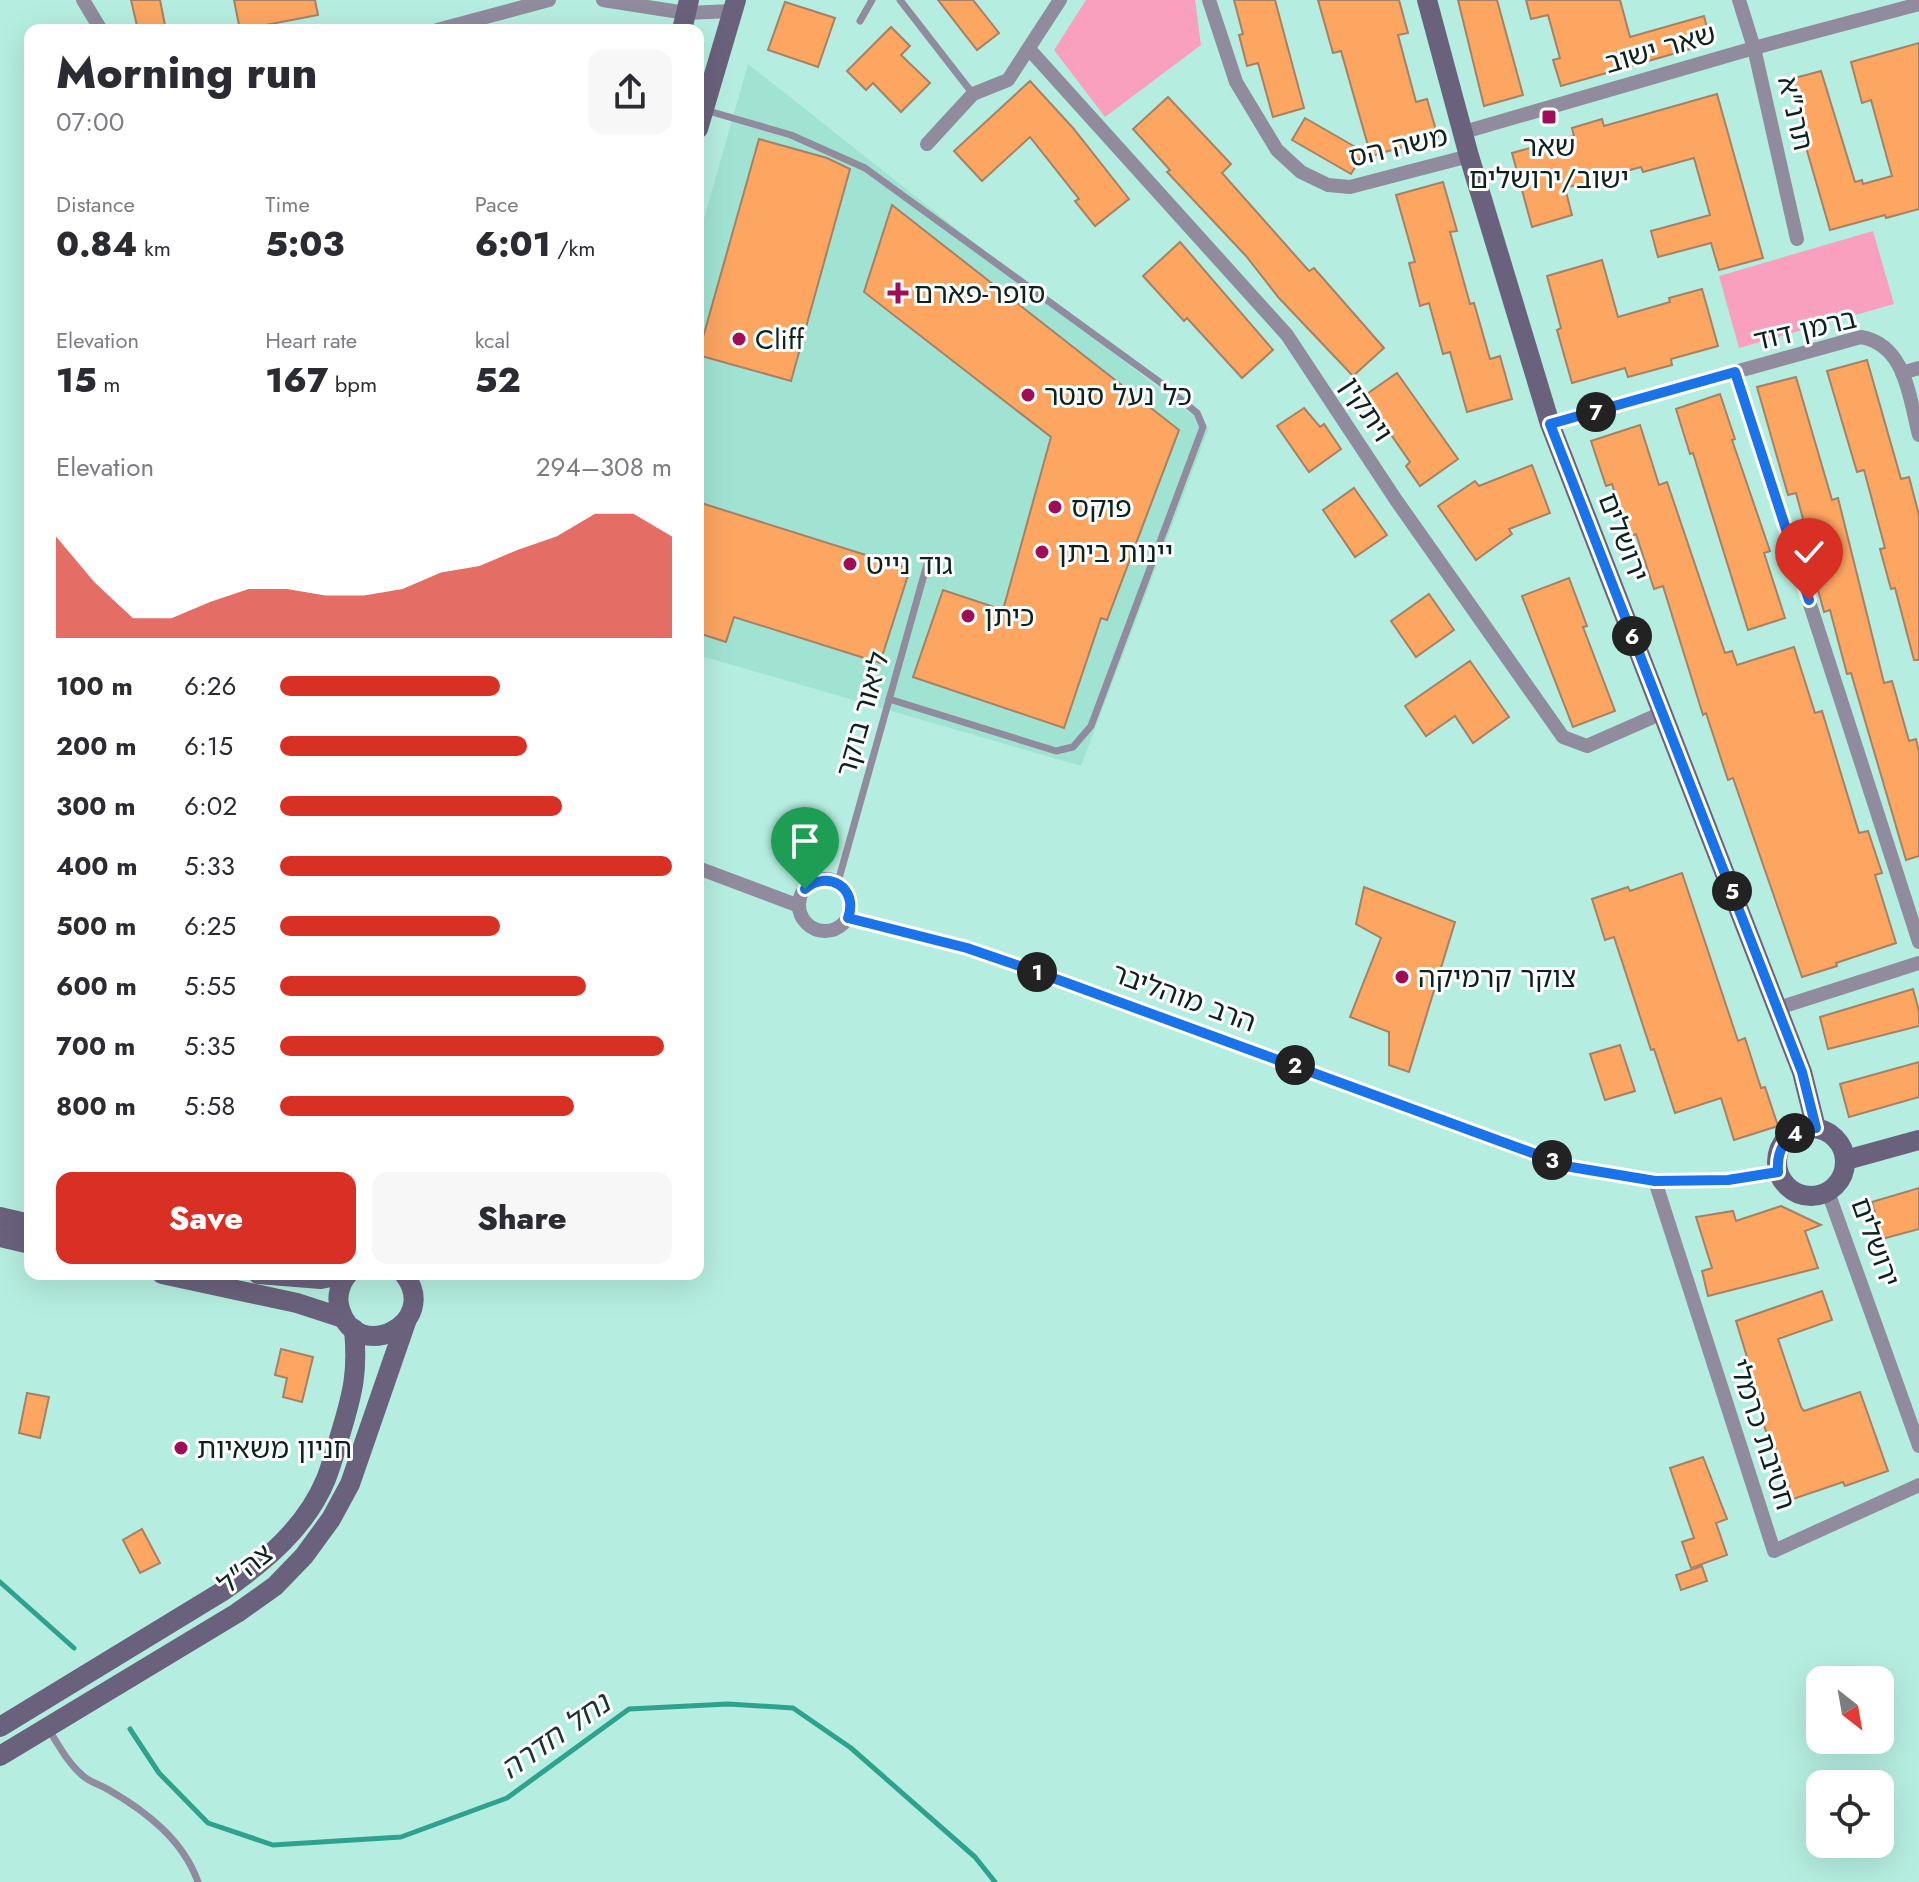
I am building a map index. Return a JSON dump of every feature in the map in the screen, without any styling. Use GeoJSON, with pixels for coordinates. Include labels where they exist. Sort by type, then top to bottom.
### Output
{"type":"FeatureCollection","features":[{"type":"Feature","properties":{"kind":"street"},"geometry":{"type":"LineString","coordinates":[[83,0],[97,24]]}},
{"type":"Feature","properties":{"kind":"street"},"geometry":{"type":"LineString","coordinates":[[459,24],[549,0]]}},
{"type":"Feature","properties":{"kind":"street"},"geometry":{"type":"LineString","coordinates":[[603,0],[686,14],[734,5]]}},
{"type":"Feature","properties":{"kind":"street"},"geometry":{"type":"LineString","coordinates":[[714,0],[734,5]]}},
{"type":"Feature","properties":{"kind":"street"},"geometry":{"type":"LineString","coordinates":[[927,144],[973,94],[1008,80],[1060,0]]}},
{"type":"Feature","properties":{"kind":"street","name":"משה הס"},"geometry":{"type":"LineString","coordinates":[[1209,0],[1236,82],[1277,150],[1301,172],[1328,185],[1350,187],[1469,156]]}},
{"type":"Feature","properties":{"kind":"street","name":"ירושלים"},"geometry":{"type":"LineString","coordinates":[[1427,0],[1469,156],[1550,424],[1778,1008],[1802,1072],[1816,1128]]}},
{"type":"Feature","properties":{"kind":"street","name":"תרנ\"א"},"geometry":{"type":"LineString","coordinates":[[1739,0],[1754,48],[1797,239]]}},
{"type":"Feature","properties":{"kind":"street","name":"שאר ישוב"},"geometry":{"type":"LineString","coordinates":[[1464,132],[1919,4]]}},
{"type":"Feature","properties":{"kind":"street"},"geometry":{"type":"LineString","coordinates":[[704,110],[734,5]]}},
{"type":"Feature","properties":{"kind":"street","name":"ויתקין"},"geometry":{"type":"LineString","coordinates":[[1029,49],[1287,335],[1396,500],[1563,737],[1587,746],[1662,713]]}},
{"type":"Feature","properties":{"kind":"street","name":"ברמן דוד"},"geometry":{"type":"LineString","coordinates":[[1550,424],[1861,337],[1884,345],[1895,358],[1919,435]]}},
{"type":"Feature","properties":{"kind":"street"},"geometry":{"type":"LineString","coordinates":[[1902,373],[1919,368]]}},
{"type":"Feature","properties":{"kind":"street"},"geometry":{"type":"LineString","coordinates":[[1735,372],[1919,942]]}},
{"type":"Feature","properties":{"kind":"street"},"geometry":{"type":"LineString","coordinates":[[704,870],[799,906]]}},
{"type":"Feature","properties":{"kind":"street"},"geometry":{"type":"LineString","coordinates":[[820,880],[838,882],[849,894],[851,910],[848,918],[836,929],[819,931],[805,922],[799,906],[805,889],[820,880]]}},
{"type":"Feature","properties":{"kind":"street","name":"הרב מוהליבר"},"geometry":{"type":"LineString","coordinates":[[848,918],[967,948],[1034,971],[1571,1167],[1655,1181],[1728,1180],[1778,1172]]}},
{"type":"Feature","properties":{"kind":"street"},"geometry":{"type":"LineString","coordinates":[[1778,1008],[1919,963]]}},
{"type":"Feature","properties":{"kind":"street"},"geometry":{"type":"LineString","coordinates":[[1816,1128],[1837,1139],[1846,1160],[1841,1179],[1828,1192],[1808,1196],[1790,1189],[1778,1172],[1780,1150],[1786,1140],[1805,1129],[1816,1128]]}},
{"type":"Feature","properties":{"kind":"street"},"geometry":{"type":"LineString","coordinates":[[1846,1160],[1919,1140]]}},
{"type":"Feature","properties":{"kind":"street","name":"חטיבת כרמלי"},"geometry":{"type":"LineString","coordinates":[[1655,1181],[1774,1551],[1919,1485]]}},
{"type":"Feature","properties":{"kind":"street","name":"ירושלים"},"geometry":{"type":"LineString","coordinates":[[1828,1192],[1919,1446]]}},
{"type":"Feature","properties":{"kind":"street"},"geometry":{"type":"LineString","coordinates":[[0,1217],[24,1223]]}},
{"type":"Feature","properties":{"kind":"street"},"geometry":{"type":"LineString","coordinates":[[0,1237],[24,1243]]}},
{"type":"Feature","properties":{"kind":"street"},"geometry":{"type":"LineString","coordinates":[[190,1280],[297,1303],[375,1336],[387,1335],[406,1322]]}},
{"type":"Feature","properties":{"kind":"street","name":"צה\"ל"},"geometry":{"type":"LineString","coordinates":[[0,1727],[223,1591],[253,1570],[306,1515],[326,1480],[354,1389],[357,1364],[348,1324],[338,1301],[344,1280]]}},
{"type":"Feature","properties":{"kind":"street","name":"צה\"ל"},"geometry":{"type":"LineString","coordinates":[[0,1756],[237,1613],[275,1586],[304,1556],[331,1519],[350,1484],[413,1301],[407,1280]]}},
{"type":"Feature","properties":{"kind":"lane"},"geometry":{"type":"LineString","coordinates":[[860,21],[872,0]]}},
{"type":"Feature","properties":{"kind":"lane"},"geometry":{"type":"LineString","coordinates":[[900,0],[973,94]]}},
{"type":"Feature","properties":{"kind":"lane"},"geometry":{"type":"LineString","coordinates":[[704,120],[791,135],[865,168],[1161,383],[1197,413],[1203,427],[1091,726],[1073,747],[1056,751],[889,699]]}},
{"type":"Feature","properties":{"kind":"lane","name":"ליאור בוקר"},"geometry":{"type":"LineString","coordinates":[[838,882],[929,557]]}},
{"type":"Feature","properties":{"kind":"lane"},"geometry":{"type":"LineString","coordinates":[[48,1728],[62,1752],[84,1778],[143,1811],[174,1839],[191,1864],[198,1882]]}},
{"type":"Feature","properties":{"kind":"shaded area"},"geometry":{"type":"Polygon","coordinates":[[[1086,0],[1195,0],[1201,45],[1105,117],[1054,50],[1086,0]]]}},
{"type":"Feature","properties":{"kind":"shaded area"},"geometry":{"type":"Polygon","coordinates":[[[748,64],[1209,428],[1081,766],[704,657],[704,219],[748,64]]]}},
{"type":"Feature","properties":{"kind":"shaded area"},"geometry":{"type":"Polygon","coordinates":[[[1873,231],[1894,304],[1739,348],[1719,276],[1873,231]]]}},
{"type":"Feature","properties":{"kind":"building"},"geometry":{"type":"Polygon","coordinates":[[[131,0],[160,0],[165,24],[137,24],[131,0]]]}},
{"type":"Feature","properties":{"kind":"building"},"geometry":{"type":"Polygon","coordinates":[[[234,0],[315,0],[318,15],[271,24],[239,24],[234,0]]]}},
{"type":"Feature","properties":{"kind":"building"},"geometry":{"type":"Polygon","coordinates":[[[938,0],[973,0],[999,33],[977,50],[938,0]]]}},
{"type":"Feature","properties":{"kind":"building"},"geometry":{"type":"Polygon","coordinates":[[[1234,0],[1275,0],[1304,108],[1273,117],[1258,63],[1247,66],[1234,0]]]}},
{"type":"Feature","properties":{"kind":"building"},"geometry":{"type":"Polygon","coordinates":[[[1318,0],[1399,0],[1408,33],[1398,35],[1416,102],[1427,99],[1438,137],[1371,156],[1341,51],[1333,53],[1318,0]]]}},
{"type":"Feature","properties":{"kind":"building"},"geometry":{"type":"Polygon","coordinates":[[[1458,0],[1497,0],[1523,95],[1484,106],[1458,0]]]}},
{"type":"Feature","properties":{"kind":"building"},"geometry":{"type":"Polygon","coordinates":[[[1526,0],[1620,0],[1630,37],[1704,16],[1711,43],[1561,86],[1553,60],[1560,58],[1548,15],[1531,19],[1526,0]]]}},
{"type":"Feature","properties":{"kind":"building"},"geometry":{"type":"Polygon","coordinates":[[[785,2],[835,18],[818,67],[768,50],[785,2]]]}},
{"type":"Feature","properties":{"kind":"building"},"geometry":{"type":"Polygon","coordinates":[[[891,27],[910,46],[901,55],[930,83],[901,112],[873,83],[866,90],[847,71],[891,27]]]}},
{"type":"Feature","properties":{"kind":"building"},"geometry":{"type":"Polygon","coordinates":[[[1919,43],[1919,209],[1830,230],[1803,137],[1806,136],[1791,79],[1821,71],[1855,182],[1862,180],[1863,184],[1892,176],[1871,100],[1862,103],[1851,62],[1919,43]]]}},
{"type":"Feature","properties":{"kind":"building"},"geometry":{"type":"Polygon","coordinates":[[[1030,81],[1073,128],[1129,199],[1095,226],[1075,201],[1079,199],[1030,137],[982,181],[954,151],[1030,81]]]}},
{"type":"Feature","properties":{"kind":"building"},"geometry":{"type":"Polygon","coordinates":[[[1717,94],[1763,258],[1719,270],[1711,243],[1658,257],[1651,231],[1710,215],[1694,158],[1643,172],[1641,167],[1565,188],[1572,215],[1532,227],[1512,153],[1574,136],[1572,128],[1602,119],[1604,126],[1717,94]]]}},
{"type":"Feature","properties":{"kind":"building"},"geometry":{"type":"Polygon","coordinates":[[[1168,97],[1231,164],[1222,173],[1309,271],[1314,268],[1384,348],[1353,376],[1279,298],[1246,256],[1167,172],[1170,170],[1133,129],[1168,97]]]}},
{"type":"Feature","properties":{"kind":"building"},"geometry":{"type":"Polygon","coordinates":[[[1305,118],[1364,152],[1351,174],[1292,140],[1305,118]]]}},
{"type":"Feature","properties":{"kind":"building"},"geometry":{"type":"Polygon","coordinates":[[[759,139],[827,158],[850,169],[791,381],[704,357],[704,334],[759,139]]]}},
{"type":"Feature","properties":{"kind":"building"},"geometry":{"type":"Polygon","coordinates":[[[1443,182],[1457,231],[1450,232],[1470,304],[1474,303],[1490,359],[1500,356],[1512,399],[1467,412],[1450,352],[1443,354],[1429,303],[1420,306],[1409,263],[1415,262],[1396,195],[1443,182]]]}},
{"type":"Feature","properties":{"kind":"building"},"geometry":{"type":"Polygon","coordinates":[[[892,205],[1179,430],[1107,620],[1101,618],[1064,728],[913,677],[943,590],[1003,610],[1051,437],[864,292],[892,205]]]}},
{"type":"Feature","properties":{"kind":"building"},"geometry":{"type":"Polygon","coordinates":[[[1180,242],[1273,350],[1242,378],[1143,276],[1180,242]]]}},
{"type":"Feature","properties":{"kind":"building"},"geometry":{"type":"Polygon","coordinates":[[[1602,260],[1618,317],[1702,289],[1718,346],[1671,359],[1672,365],[1628,377],[1625,368],[1572,383],[1557,330],[1561,328],[1547,276],[1602,260]]]}},
{"type":"Feature","properties":{"kind":"building"},"geometry":{"type":"Polygon","coordinates":[[[1867,360],[1901,479],[1909,477],[1919,515],[1919,660],[1914,660],[1895,588],[1891,589],[1880,549],[1885,548],[1864,470],[1857,472],[1827,371],[1867,360]]]}},
{"type":"Feature","properties":{"kind":"building"},"geometry":{"type":"Polygon","coordinates":[[[1397,373],[1458,459],[1420,486],[1406,466],[1410,462],[1364,396],[1397,373]]]}},
{"type":"Feature","properties":{"kind":"building"},"geometry":{"type":"Polygon","coordinates":[[[1796,377],[1832,500],[1838,498],[1884,683],[1892,681],[1909,741],[1916,739],[1919,752],[1919,856],[1906,860],[1851,673],[1847,674],[1830,610],[1824,612],[1812,568],[1816,567],[1796,493],[1788,495],[1757,387],[1796,377]]]}},
{"type":"Feature","properties":{"kind":"building"},"geometry":{"type":"Polygon","coordinates":[[[1720,394],[1735,439],[1732,440],[1770,551],[1764,553],[1785,618],[1748,630],[1693,453],[1690,454],[1676,409],[1720,394]]]}},
{"type":"Feature","properties":{"kind":"building"},"geometry":{"type":"Polygon","coordinates":[[[1304,408],[1320,427],[1324,424],[1341,449],[1309,472],[1277,426],[1304,408]]]}},
{"type":"Feature","properties":{"kind":"building"},"geometry":{"type":"Polygon","coordinates":[[[1640,425],[1659,485],[1667,482],[1725,653],[1732,651],[1737,665],[1794,647],[1815,713],[1822,711],[1859,833],[1868,831],[1882,873],[1875,875],[1896,943],[1802,977],[1733,778],[1728,780],[1706,713],[1703,715],[1663,586],[1654,589],[1636,534],[1629,537],[1612,484],[1606,486],[1591,441],[1640,425]]]}},
{"type":"Feature","properties":{"kind":"building"},"geometry":{"type":"Polygon","coordinates":[[[1532,465],[1550,513],[1509,529],[1512,534],[1476,560],[1438,506],[1475,481],[1479,486],[1532,465]]]}},
{"type":"Feature","properties":{"kind":"building"},"geometry":{"type":"Polygon","coordinates":[[[1354,488],[1387,535],[1355,557],[1323,510],[1354,488]]]}},
{"type":"Feature","properties":{"kind":"building"},"geometry":{"type":"Polygon","coordinates":[[[704,504],[910,569],[880,663],[734,617],[726,642],[704,635],[704,504]]]}},
{"type":"Feature","properties":{"kind":"building"},"geometry":{"type":"Polygon","coordinates":[[[1569,578],[1587,626],[1583,627],[1615,711],[1573,727],[1522,596],[1569,578]]]}},
{"type":"Feature","properties":{"kind":"building"},"geometry":{"type":"Polygon","coordinates":[[[1429,594],[1454,630],[1416,657],[1391,621],[1429,594]]]}},
{"type":"Feature","properties":{"kind":"building"},"geometry":{"type":"Polygon","coordinates":[[[1470,661],[1509,717],[1473,743],[1455,716],[1426,736],[1405,706],[1470,661]]]}},
{"type":"Feature","properties":{"kind":"building"},"geometry":{"type":"Polygon","coordinates":[[[1682,873],[1738,1041],[1745,1038],[1761,1088],[1765,1087],[1778,1126],[1734,1140],[1721,1098],[1675,1113],[1614,937],[1605,940],[1592,899],[1628,887],[1630,891],[1682,873]]]}},
{"type":"Feature","properties":{"kind":"building","name":"צוקר קרמיקה"},"geometry":{"type":"Polygon","coordinates":[[[1364,887],[1455,922],[1409,1072],[1389,1065],[1389,1032],[1350,1017],[1381,938],[1356,924],[1364,887]]]}},
{"type":"Feature","properties":{"kind":"building"},"geometry":{"type":"Polygon","coordinates":[[[1913,989],[1919,1011],[1919,1026],[1828,1049],[1820,1017],[1913,989]]]}},
{"type":"Feature","properties":{"kind":"building"},"geometry":{"type":"Polygon","coordinates":[[[1620,1045],[1635,1091],[1605,1100],[1590,1054],[1620,1045]]]}},
{"type":"Feature","properties":{"kind":"building"},"geometry":{"type":"Polygon","coordinates":[[[1919,1062],[1919,1097],[1849,1117],[1840,1084],[1919,1062]]]}},
{"type":"Feature","properties":{"kind":"building"},"geometry":{"type":"Polygon","coordinates":[[[1919,1188],[1919,1229],[1882,1239],[1872,1202],[1919,1188]]]}},
{"type":"Feature","properties":{"kind":"building"},"geometry":{"type":"Polygon","coordinates":[[[1781,1206],[1821,1225],[1805,1231],[1818,1268],[1708,1296],[1702,1271],[1712,1268],[1696,1217],[1733,1211],[1736,1221],[1781,1206]]]}},
{"type":"Feature","properties":{"kind":"building"},"geometry":{"type":"Polygon","coordinates":[[[1822,1291],[1832,1320],[1778,1339],[1801,1407],[1804,1411],[1860,1392],[1888,1471],[1793,1499],[1762,1420],[1766,1419],[1736,1321],[1822,1291]]]}},
{"type":"Feature","properties":{"kind":"building"},"geometry":{"type":"Polygon","coordinates":[[[281,1349],[313,1357],[302,1402],[283,1397],[287,1378],[275,1375],[281,1349]]]}},
{"type":"Feature","properties":{"kind":"building"},"geometry":{"type":"Polygon","coordinates":[[[27,1393],[49,1397],[40,1438],[19,1433],[27,1393]]]}},
{"type":"Feature","properties":{"kind":"building"},"geometry":{"type":"Polygon","coordinates":[[[1703,1457],[1727,1519],[1716,1523],[1727,1555],[1691,1568],[1682,1542],[1694,1538],[1670,1468],[1703,1457]]]}},
{"type":"Feature","properties":{"kind":"building"},"geometry":{"type":"Polygon","coordinates":[[[142,1529],[160,1563],[140,1573],[123,1540],[142,1529]]]}},
{"type":"Feature","properties":{"kind":"building"},"geometry":{"type":"Polygon","coordinates":[[[1702,1566],[1707,1581],[1681,1590],[1676,1575],[1702,1566]]]}},
{"type":"Feature","properties":{"kind":"waterway","name":"נחל חדרה"},"geometry":{"type":"LineString","coordinates":[[0,1582],[74,1648]]}},
{"type":"Feature","properties":{"kind":"waterway","name":"נחל חדרה"},"geometry":{"type":"LineString","coordinates":[[130,1729],[159,1773],[208,1823],[273,1845],[401,1837],[507,1798],[629,1709],[728,1704],[793,1708],[851,1748],[975,1857],[995,1882]]}},
{"type":"Feature","properties":{"kind":"place","name":"שאר ישוב/ירושלים"},"geometry":{"type":"Point","coordinates":[1549,117]}},
{"type":"Feature","properties":{"kind":"place","name":"סופר-פארם"},"geometry":{"type":"Point","coordinates":[898,293]}},
{"type":"Feature","properties":{"kind":"place","name":"Cliff"},"geometry":{"type":"Point","coordinates":[739,339]}},
{"type":"Feature","properties":{"kind":"place","name":"כל נעל סנטר"},"geometry":{"type":"Point","coordinates":[1028,395]}},
{"type":"Feature","properties":{"kind":"place","name":"פוקס"},"geometry":{"type":"Point","coordinates":[1055,507]}},
{"type":"Feature","properties":{"kind":"place","name":"יינות ביתן"},"geometry":{"type":"Point","coordinates":[1042,552]}},
{"type":"Feature","properties":{"kind":"place","name":"גוד נייט"},"geometry":{"type":"Point","coordinates":[850,564]}},
{"type":"Feature","properties":{"kind":"place","name":"כיתן"},"geometry":{"type":"Point","coordinates":[968,616]}},
{"type":"Feature","properties":{"kind":"place","name":"צוקר קרמיקה"},"geometry":{"type":"Point","coordinates":[1402,977]}},
{"type":"Feature","properties":{"kind":"place","name":"חניון משאיות"},"geometry":{"type":"Point","coordinates":[181,1448]}},
{"type":"Feature","properties":{"kind":"route"},"geometry":{"type":"LineString","coordinates":[[805,889],[820,880],[838,882],[849,894],[851,910],[848,918],[967,948],[1034,971],[1571,1167],[1655,1181],[1728,1180],[1778,1172],[1777,1161],[1786,1140],[1794,1133],[1816,1128],[1802,1072],[1550,424],[1735,372],[1809,600]]}}]}
